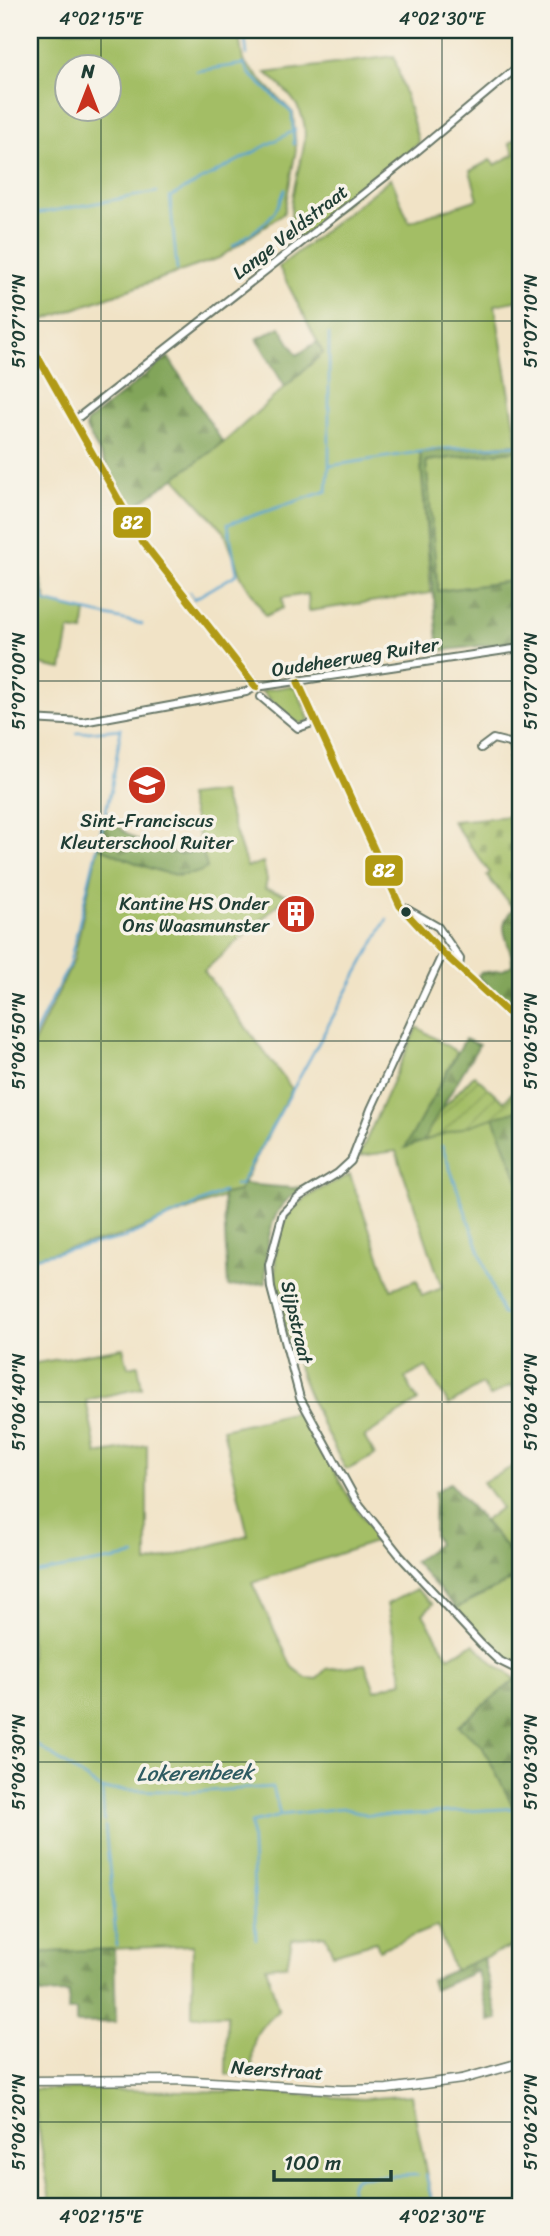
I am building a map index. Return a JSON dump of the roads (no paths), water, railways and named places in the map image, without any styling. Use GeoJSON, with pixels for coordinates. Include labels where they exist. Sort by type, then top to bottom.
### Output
{"type":"FeatureCollection","features":[{"type":"Feature","properties":{"kind":"street","name":"Lange Veldstraat"},"geometry":{"type":"LineString","coordinates":[[75,420],[341,212],[520,65]]}},
{"type":"Feature","properties":{"kind":"street"},"geometry":{"type":"LineString","coordinates":[[30,343],[142,541],[256,687]]}},
{"type":"Feature","properties":{"kind":"street","name":"Oudeheerweg Ruiter"},"geometry":{"type":"LineString","coordinates":[[30,719],[83,722],[246,692],[256,687],[520,648]]}},
{"type":"Feature","properties":{"kind":"street"},"geometry":{"type":"LineString","coordinates":[[298,682],[400,906],[443,953],[520,1024]]}},
{"type":"Feature","properties":{"kind":"street"},"geometry":{"type":"LineString","coordinates":[[261,697],[298,729],[315,722]]}},
{"type":"Feature","properties":{"kind":"street"},"geometry":{"type":"LineString","coordinates":[[513,744],[520,736]]}},
{"type":"Feature","properties":{"kind":"street"},"geometry":{"type":"LineString","coordinates":[[481,748],[493,739],[513,744]]}},
{"type":"Feature","properties":{"kind":"street"},"geometry":{"type":"LineString","coordinates":[[513,744],[520,783]]}},
{"type":"Feature","properties":{"kind":"street"},"geometry":{"type":"LineString","coordinates":[[400,906],[438,927],[460,959],[459,968]]}},
{"type":"Feature","properties":{"kind":"street","name":"Sijpstraat"},"geometry":{"type":"LineString","coordinates":[[443,953],[372,1108],[351,1161],[338,1173],[299,1197],[283,1213],[269,1265],[271,1288],[300,1398],[356,1500],[401,1558],[481,1644],[498,1660],[520,1671]]}},
{"type":"Feature","properties":{"kind":"street","name":"Neerstraat"},"geometry":{"type":"LineString","coordinates":[[30,2081],[178,2080],[342,2090],[387,2089],[462,2079],[520,2063]]}},
{"type":"Feature","properties":{"kind":"waterway"},"geometry":{"type":"LineString","coordinates":[[244,30],[247,55]]}},
{"type":"Feature","properties":{"kind":"waterway"},"geometry":{"type":"LineString","coordinates":[[197,71],[244,64],[249,73],[292,113],[294,144]]}},
{"type":"Feature","properties":{"kind":"waterway"},"geometry":{"type":"LineString","coordinates":[[177,270],[170,197],[295,130]]}},
{"type":"Feature","properties":{"kind":"waterway"},"geometry":{"type":"LineString","coordinates":[[233,246],[271,216],[285,189]]}},
{"type":"Feature","properties":{"kind":"waterway"},"geometry":{"type":"LineString","coordinates":[[30,215],[157,192]]}},
{"type":"Feature","properties":{"kind":"waterway"},"geometry":{"type":"LineString","coordinates":[[329,334],[329,464]]}},
{"type":"Feature","properties":{"kind":"waterway"},"geometry":{"type":"LineString","coordinates":[[190,592],[194,599],[237,574],[228,524],[327,491],[329,466],[438,449],[520,445]]}},
{"type":"Feature","properties":{"kind":"waterway"},"geometry":{"type":"LineString","coordinates":[[30,551],[45,602],[142,624]]}},
{"type":"Feature","properties":{"kind":"waterway"},"geometry":{"type":"LineString","coordinates":[[30,1044],[69,965],[112,785],[121,729],[77,733]]}},
{"type":"Feature","properties":{"kind":"waterway"},"geometry":{"type":"LineString","coordinates":[[235,1185],[240,1185],[387,919]]}},
{"type":"Feature","properties":{"kind":"waterway"},"geometry":{"type":"LineString","coordinates":[[442,1146],[502,1314],[510,1315],[520,1337]]}},
{"type":"Feature","properties":{"kind":"waterway"},"geometry":{"type":"LineString","coordinates":[[30,1258],[124,1238],[223,1192]]}},
{"type":"Feature","properties":{"kind":"waterway"},"geometry":{"type":"LineString","coordinates":[[30,1574],[135,1556]]}},
{"type":"Feature","properties":{"kind":"waterway","name":"Lokerenbeek"},"geometry":{"type":"LineString","coordinates":[[30,1740],[101,1789],[191,1792],[273,1787],[280,1815],[342,1808],[369,1815],[520,1808]]}},
{"type":"Feature","properties":{"kind":"waterway"},"geometry":{"type":"LineString","coordinates":[[102,1789],[104,1821]]}},
{"type":"Feature","properties":{"kind":"waterway"},"geometry":{"type":"LineString","coordinates":[[256,1939],[251,1823],[280,1816]]}},
{"type":"Feature","properties":{"kind":"waterway"},"geometry":{"type":"LineString","coordinates":[[105,1826],[117,1946]]}},
{"type":"Feature","properties":{"kind":"waterway"},"geometry":{"type":"LineString","coordinates":[[349,2206],[351,2183],[358,2177],[418,2175]]}},
{"type":"Feature","properties":{"kind":"waterway"},"geometry":{"type":"LineString","coordinates":[[426,2175],[433,2206]]}},
{"type":"Feature","properties":{"kind":"place","name":"Sint-Franciscus Kleuterschool Ruiter"},"geometry":{"type":"Point","coordinates":[147,785]}},
{"type":"Feature","properties":{"kind":"place","name":"Kantine HS Onder Ons Waasmunster"},"geometry":{"type":"Point","coordinates":[296,914]}}]}
